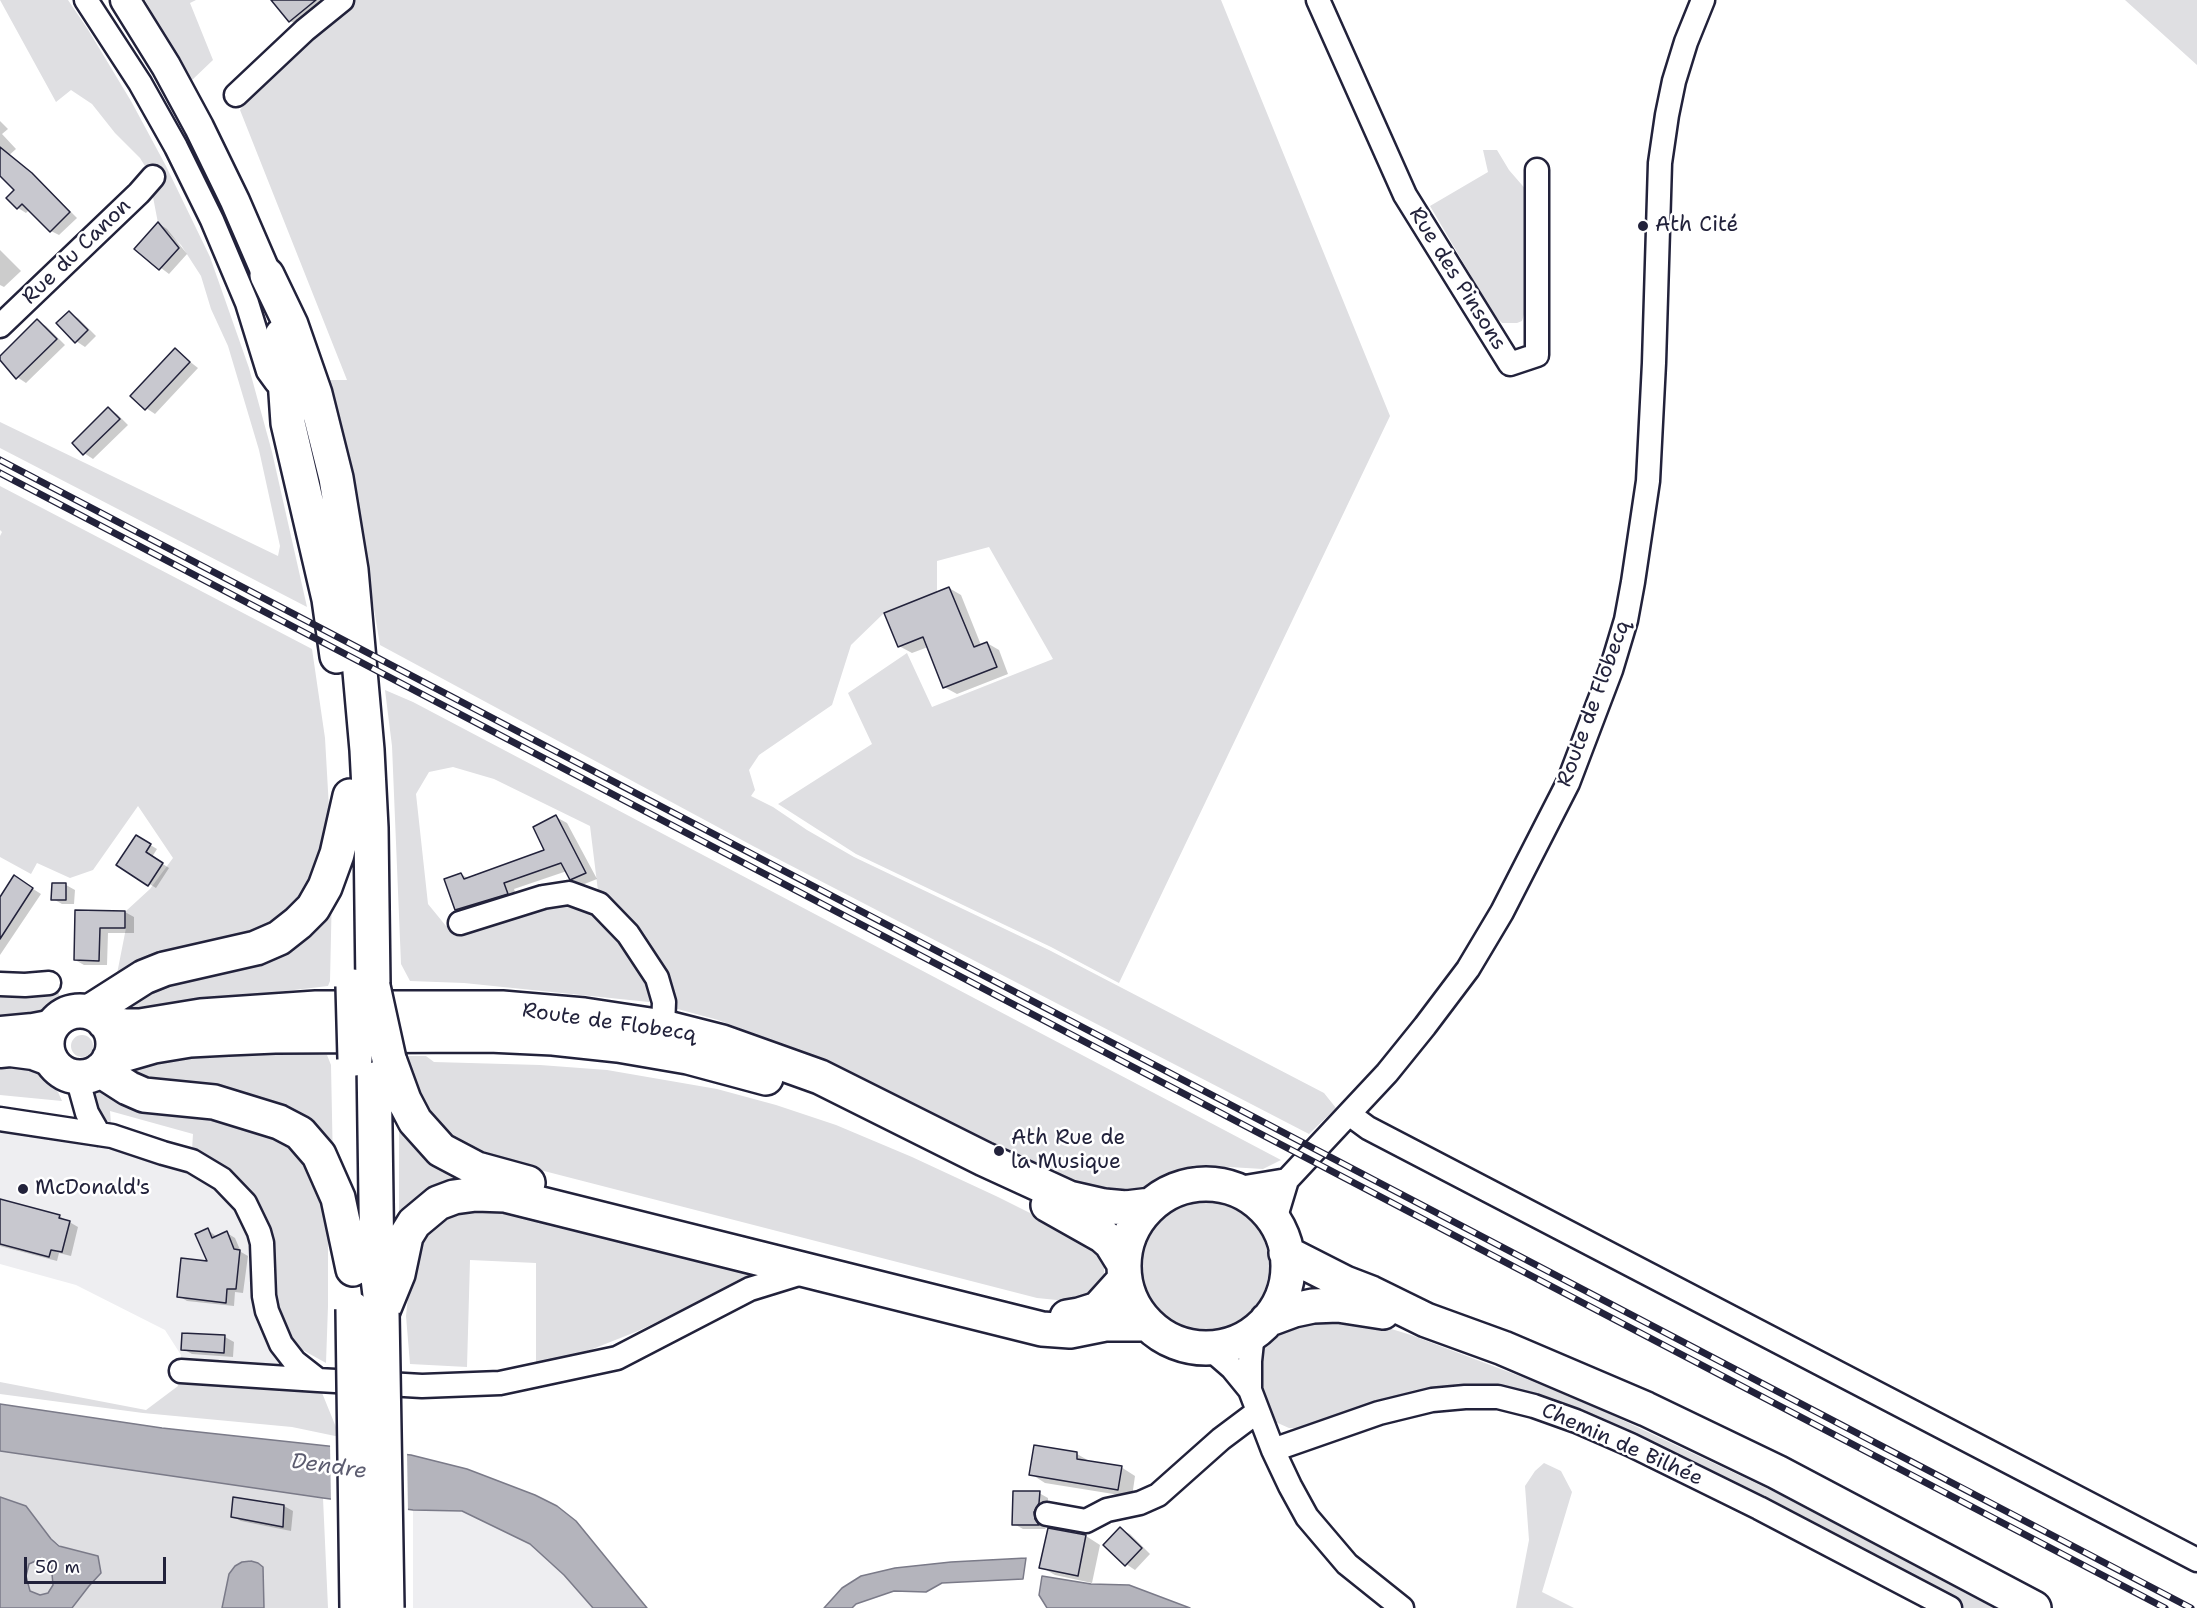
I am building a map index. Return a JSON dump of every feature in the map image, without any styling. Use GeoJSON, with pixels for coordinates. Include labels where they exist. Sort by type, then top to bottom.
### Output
{"type":"FeatureCollection","features":[{"type":"Feature","properties":{"kind":"highway"},"geometry":{"type":"LineString","coordinates":[[267,275],[281,330],[288,423],[329,599],[339,674],[350,796],[363,986],[373,1059],[377,1270],[367,1311],[357,1608]]}},
{"type":"Feature","properties":{"kind":"highway"},"geometry":{"type":"LineString","coordinates":[[267,275],[291,325],[315,394],[336,478],[350,559],[367,750],[371,828],[363,986]]}},
{"type":"Feature","properties":{"kind":"highway"},"geometry":{"type":"LineString","coordinates":[[97,1017],[144,977],[164,969],[256,948],[279,938],[298,923],[313,908],[325,887],[338,854],[350,796]]}},
{"type":"Feature","properties":{"kind":"highway","name":"Route de Flobecq"},"geometry":{"type":"LineString","coordinates":[[97,1017],[125,1026],[140,1026],[201,1016],[316,1008],[502,1008],[663,1027],[723,1042],[819,1077],[984,1159],[1069,1198],[1104,1206],[1126,1208],[1151,1205]]}},
{"type":"Feature","properties":{"kind":"highway"},"geometry":{"type":"LineString","coordinates":[[81,1069],[112,1040],[110,1031],[97,1017],[76,1012],[63,1016],[54,1024],[47,1043],[48,1053],[81,1069],[144,1095],[214,1102],[279,1122],[300,1133],[319,1155],[338,1198],[353,1269],[367,1311],[387,1608]]}},
{"type":"Feature","properties":{"kind":"highway","name":"Route de Flobecq"},"geometry":{"type":"LineString","coordinates":[[81,1069],[154,1046],[190,1040],[275,1036],[489,1035],[552,1038],[618,1045],[688,1058],[797,1088],[873,1118],[1092,1228],[1111,1243],[1124,1271]]}},
{"type":"Feature","properties":{"kind":"highway"},"geometry":{"type":"LineString","coordinates":[[353,1269],[373,1059]]}},
{"type":"Feature","properties":{"kind":"highway"},"geometry":{"type":"LineString","coordinates":[[373,1059],[404,1100],[425,1134],[441,1150],[477,1169],[1039,1316],[1061,1318],[1079,1316],[1098,1309],[1124,1271]]}},
{"type":"Feature","properties":{"kind":"highway"},"geometry":{"type":"LineString","coordinates":[[1260,1327],[1277,1306],[1284,1289],[1287,1271],[1284,1244],[1270,1215],[1253,1200],[1233,1189],[1216,1185],[1190,1186],[1165,1195],[1151,1205],[1131,1232],[1126,1248],[1124,1271],[1130,1296],[1138,1313],[1163,1336],[1178,1343],[1209,1348],[1225,1346],[1294,1310],[1313,1306],[1338,1305],[1426,1320]]}},
{"type":"Feature","properties":{"kind":"highway"},"geometry":{"type":"LineString","coordinates":[[367,1311],[398,1274],[406,1236],[414,1223],[438,1203],[454,1197],[476,1194],[505,1195],[806,1272],[1042,1329],[1070,1330],[1105,1324],[1148,1324]]}},
{"type":"Feature","properties":{"kind":"highway"},"geometry":{"type":"LineString","coordinates":[[1284,1244],[1345,1283],[1426,1320],[1503,1348],[1646,1409],[1777,1472],[2034,1608]]}},
{"type":"Feature","properties":{"kind":"main road"},"geometry":{"type":"LineString","coordinates":[[125,0],[166,66],[199,128],[235,201],[267,275]]}},
{"type":"Feature","properties":{"kind":"main road"},"geometry":{"type":"LineString","coordinates":[[0,1031],[54,1024]]}},
{"type":"Feature","properties":{"kind":"main road"},"geometry":{"type":"LineString","coordinates":[[0,1053],[33,1055],[81,1069]]}},
{"type":"Feature","properties":{"kind":"street"},"geometry":{"type":"LineString","coordinates":[[86,0],[140,83],[176,147],[212,220],[247,303],[268,371],[276,382],[285,388]]}},
{"type":"Feature","properties":{"kind":"street"},"geometry":{"type":"LineString","coordinates":[[236,96],[305,30],[342,0]]}},
{"type":"Feature","properties":{"kind":"street","name":"Rue des Pinsons"},"geometry":{"type":"LineString","coordinates":[[1318,0],[1405,195],[1510,364],[1537,355],[1537,170]]}},
{"type":"Feature","properties":{"kind":"street","name":"Route de Flobecq"},"geometry":{"type":"LineString","coordinates":[[1284,1244],[1277,1213],[1287,1180],[1395,1063],[1468,969],[1502,912],[1568,783],[1611,670],[1626,620],[1648,481],[1660,174],[1666,124],[1677,71],[1703,0]]}},
{"type":"Feature","properties":{"kind":"street","name":"Rue du Canon"},"geometry":{"type":"LineString","coordinates":[[0,326],[153,177]]}},
{"type":"Feature","properties":{"kind":"street"},"geometry":{"type":"LineString","coordinates":[[460,923],[543,897],[569,893],[599,904],[628,934],[657,978],[664,1002],[663,1027]]}},
{"type":"Feature","properties":{"kind":"street"},"geometry":{"type":"LineString","coordinates":[[0,984],[25,985],[49,982]]}},
{"type":"Feature","properties":{"kind":"street"},"geometry":{"type":"LineString","coordinates":[[58,1127],[65,1120],[81,1069]]}},
{"type":"Feature","properties":{"kind":"street"},"geometry":{"type":"LineString","coordinates":[[81,1069],[87,1113],[99,1134]]}},
{"type":"Feature","properties":{"kind":"street"},"geometry":{"type":"LineString","coordinates":[[1349,1114],[1368,1128],[2197,1560]]}},
{"type":"Feature","properties":{"kind":"street"},"geometry":{"type":"LineString","coordinates":[[0,1119],[111,1136],[192,1161],[232,1187],[245,1203],[259,1232],[262,1243],[264,1296],[272,1325],[281,1344],[295,1362],[318,1380]]}},
{"type":"Feature","properties":{"kind":"street"},"geometry":{"type":"LineString","coordinates":[[1233,1189],[1287,1180]]}},
{"type":"Feature","properties":{"kind":"street"},"geometry":{"type":"LineString","coordinates":[[181,1371],[422,1386],[501,1383],[617,1358],[750,1289],[806,1272]]}},
{"type":"Feature","properties":{"kind":"street"},"geometry":{"type":"LineString","coordinates":[[1260,1327],[1250,1361],[1250,1390],[1273,1450],[1307,1517],[1328,1543],[1347,1564],[1402,1608]]}},
{"type":"Feature","properties":{"kind":"street"},"geometry":{"type":"LineString","coordinates":[[1209,1348],[1232,1368],[1250,1390]]}},
{"type":"Feature","properties":{"kind":"street","name":"Chemin de Bilhée"},"geometry":{"type":"LineString","coordinates":[[1273,1450],[1379,1413],[1432,1400],[1465,1397],[1498,1398],[1534,1406],[1631,1445],[1759,1508],[1950,1608]]}},
{"type":"Feature","properties":{"kind":"street"},"geometry":{"type":"LineString","coordinates":[[1047,1514],[1086,1521],[1107,1510],[1140,1503],[1158,1495],[1221,1439],[1257,1412]]}},
{"type":"Feature","properties":{"kind":"shaded area"},"geometry":{"type":"Polygon","coordinates":[[[0,0],[68,0],[131,101],[166,166],[210,257],[249,368],[272,452],[307,607],[0,448],[0,422],[278,556],[280,546],[259,450],[228,346],[211,309],[201,276],[181,245],[158,223],[148,171],[140,158],[115,133],[92,104],[71,90],[56,102],[0,0]]]}},
{"type":"Feature","properties":{"kind":"shaded area"},"geometry":{"type":"Polygon","coordinates":[[[145,0],[196,0],[190,3],[213,60],[191,81],[145,0]]]}},
{"type":"Feature","properties":{"kind":"shaded area"},"geometry":{"type":"Polygon","coordinates":[[[342,0],[1221,0],[1390,416],[1119,983],[1051,947],[856,854],[778,804],[872,744],[848,693],[907,653],[932,707],[1053,659],[989,547],[937,561],[937,592],[884,613],[851,645],[832,705],[759,755],[749,770],[755,790],[751,796],[854,857],[1049,950],[1324,1093],[1336,1108],[1309,1134],[753,846],[380,645],[366,561],[325,380],[347,380],[240,110],[305,30],[342,0]]]}},
{"type":"Feature","properties":{"kind":"shaded area"},"geometry":{"type":"Polygon","coordinates":[[[2125,0],[2197,0],[2197,65],[2125,0]]]}},
{"type":"Feature","properties":{"kind":"shaded area"},"geometry":{"type":"Polygon","coordinates":[[[1483,150],[1497,150],[1509,170],[1528,192],[1527,304],[1522,321],[1517,323],[1502,323],[1494,315],[1430,206],[1488,172],[1483,150]]]}},
{"type":"Feature","properties":{"kind":"shaded area"},"geometry":{"type":"Polygon","coordinates":[[[0,486],[312,649],[325,738],[330,826],[313,889],[264,933],[116,979],[126,928],[126,911],[150,889],[173,858],[138,806],[93,870],[70,878],[37,863],[31,874],[0,857],[0,536],[2,532],[0,530],[0,486]]]}},
{"type":"Feature","properties":{"kind":"shaded area"},"geometry":{"type":"Polygon","coordinates":[[[385,690],[413,702],[1281,1160],[1263,1169],[1195,1165],[1167,1174],[1144,1188],[1124,1191],[1092,1189],[1061,1180],[800,1051],[718,1020],[674,1008],[622,921],[598,891],[590,826],[494,779],[453,767],[429,772],[416,794],[428,904],[446,926],[466,927],[548,905],[584,909],[602,917],[627,939],[654,993],[649,1002],[464,983],[410,981],[401,964],[392,746],[385,690]]]}},
{"type":"Feature","properties":{"kind":"shaded area"},"geometry":{"type":"Polygon","coordinates":[[[332,890],[328,986],[226,998],[116,1016],[128,992],[259,956],[332,890]]]}},
{"type":"Feature","properties":{"kind":"shaded area"},"geometry":{"type":"Polygon","coordinates":[[[49,983],[58,991],[61,1000],[57,1010],[0,1020],[0,984],[49,983]]]}},
{"type":"Feature","properties":{"kind":"shaded area"},"geometry":{"type":"Polygon","coordinates":[[[82,1035],[90,1038],[93,1046],[90,1054],[82,1057],[74,1054],[71,1046],[74,1038],[82,1035]]]}},
{"type":"Feature","properties":{"kind":"shaded area"},"geometry":{"type":"Polygon","coordinates":[[[251,1051],[327,1055],[331,1065],[333,1167],[317,1142],[114,1072],[130,1061],[251,1051]]]}},
{"type":"Feature","properties":{"kind":"shaded area"},"geometry":{"type":"Polygon","coordinates":[[[409,1056],[426,1056],[434,1062],[540,1065],[607,1070],[717,1089],[776,1105],[836,1125],[912,1157],[1090,1243],[1099,1251],[1104,1264],[1104,1274],[1099,1289],[1090,1297],[1067,1301],[1037,1298],[478,1154],[429,1124],[401,1059],[409,1056]]]}},
{"type":"Feature","properties":{"kind":"shaded area"},"geometry":{"type":"Polygon","coordinates":[[[0,1068],[26,1068],[42,1075],[58,1092],[62,1101],[0,1095],[0,1068]]]}},
{"type":"Feature","properties":{"kind":"shaded area"},"geometry":{"type":"Polygon","coordinates":[[[101,1089],[268,1129],[306,1157],[324,1201],[328,1229],[326,1363],[299,1348],[282,1329],[271,1308],[265,1228],[192,1150],[193,1134],[110,1111],[111,1124],[102,1118],[87,1090],[101,1089]]]}},
{"type":"Feature","properties":{"kind":"shaded area"},"geometry":{"type":"Polygon","coordinates":[[[0,1119],[163,1153],[245,1203],[282,1351],[280,1377],[181,1371],[181,1355],[165,1330],[76,1285],[0,1264],[0,1119]]]}},
{"type":"Feature","properties":{"kind":"shaded area"},"geometry":{"type":"Polygon","coordinates":[[[402,1129],[471,1178],[404,1216],[399,1212],[399,1131],[402,1129]]]}},
{"type":"Feature","properties":{"kind":"shaded area"},"geometry":{"type":"Polygon","coordinates":[[[1205,1202],[1229,1207],[1250,1221],[1264,1242],[1269,1266],[1264,1290],[1250,1311],[1229,1325],[1205,1330],[1181,1325],[1160,1311],[1146,1290],[1141,1266],[1146,1242],[1160,1221],[1181,1207],[1205,1202]]]}},
{"type":"Feature","properties":{"kind":"shaded area"},"geometry":{"type":"Polygon","coordinates":[[[472,1204],[753,1276],[638,1331],[580,1354],[536,1363],[536,1263],[470,1260],[467,1367],[410,1364],[406,1316],[413,1247],[429,1222],[472,1204]]]}},
{"type":"Feature","properties":{"kind":"shaded area"},"geometry":{"type":"Polygon","coordinates":[[[1320,1319],[1385,1327],[1411,1335],[1599,1409],[1781,1495],[1994,1608],[1964,1608],[1829,1535],[1493,1386],[1455,1386],[1431,1389],[1300,1428],[1289,1428],[1273,1421],[1258,1376],[1261,1372],[1262,1351],[1279,1332],[1320,1319]]]}},
{"type":"Feature","properties":{"kind":"shaded area"},"geometry":{"type":"Polygon","coordinates":[[[181,1371],[318,1383],[340,1437],[292,1427],[143,1413],[0,1394],[0,1382],[146,1410],[178,1386],[181,1371]]]}},
{"type":"Feature","properties":{"kind":"shaded area"},"geometry":{"type":"Polygon","coordinates":[[[0,1451],[323,1498],[328,1608],[72,1608],[101,1573],[51,1539],[26,1506],[0,1497],[0,1451]]]}},
{"type":"Feature","properties":{"kind":"shaded area"},"geometry":{"type":"Polygon","coordinates":[[[1544,1463],[1561,1471],[1572,1492],[1542,1592],[1574,1608],[1516,1608],[1529,1540],[1525,1486],[1535,1471],[1544,1463]]]}},
{"type":"Feature","properties":{"kind":"shaded area"},"geometry":{"type":"Polygon","coordinates":[[[413,1510],[462,1511],[530,1544],[564,1575],[593,1608],[413,1608],[413,1510]]]}},
{"type":"Feature","properties":{"kind":"shaded area"},"geometry":{"type":"Polygon","coordinates":[[[40,1559],[51,1563],[53,1585],[48,1593],[40,1595],[30,1592],[26,1576],[29,1564],[40,1559]]]}},
{"type":"Feature","properties":{"kind":"water","name":"Dendre"},"geometry":{"type":"Polygon","coordinates":[[[0,1404],[162,1428],[411,1455],[467,1469],[535,1495],[557,1506],[576,1521],[647,1608],[593,1608],[564,1575],[530,1544],[462,1511],[413,1510],[0,1451],[0,1404]]]}},
{"type":"Feature","properties":{"kind":"water"},"geometry":{"type":"Polygon","coordinates":[[[0,1497],[26,1506],[59,1546],[98,1556],[101,1573],[72,1608],[0,1608],[0,1497]],[[40,1559],[29,1564],[26,1576],[30,1591],[40,1595],[48,1593],[53,1585],[51,1563],[40,1559]]]}},
{"type":"Feature","properties":{"kind":"water"},"geometry":{"type":"Polygon","coordinates":[[[1026,1558],[1023,1579],[942,1583],[926,1592],[894,1591],[856,1604],[852,1608],[824,1608],[842,1588],[861,1576],[895,1568],[1026,1558]]]}},
{"type":"Feature","properties":{"kind":"water"},"geometry":{"type":"Polygon","coordinates":[[[251,1561],[263,1567],[264,1608],[222,1608],[229,1574],[235,1566],[251,1561]]]}},
{"type":"Feature","properties":{"kind":"water"},"geometry":{"type":"Polygon","coordinates":[[[1042,1576],[1091,1584],[1129,1585],[1190,1608],[1047,1608],[1039,1595],[1042,1576]]]}},
{"type":"Feature","properties":{"kind":"pier"},"geometry":{"type":"Polygon","coordinates":[[[330,1444],[407,1452],[408,1512],[331,1502],[330,1444]]]}},
{"type":"Feature","properties":{"kind":"building"},"geometry":{"type":"Polygon","coordinates":[[[271,0],[316,0],[289,22],[271,0]]]}},
{"type":"Feature","properties":{"kind":"building"},"geometry":{"type":"Polygon","coordinates":[[[0,147],[32,173],[70,212],[50,232],[22,204],[17,209],[6,198],[14,190],[0,176],[0,147]]]}},
{"type":"Feature","properties":{"kind":"building"},"geometry":{"type":"Polygon","coordinates":[[[158,222],[179,248],[159,270],[134,249],[158,222]]]}},
{"type":"Feature","properties":{"kind":"building"},"geometry":{"type":"Polygon","coordinates":[[[69,311],[88,330],[75,343],[56,323],[69,311]]]}},
{"type":"Feature","properties":{"kind":"building"},"geometry":{"type":"Polygon","coordinates":[[[37,319],[57,339],[16,379],[0,360],[0,356],[37,319]]]}},
{"type":"Feature","properties":{"kind":"building"},"geometry":{"type":"Polygon","coordinates":[[[175,348],[190,362],[145,410],[130,396],[175,348]]]}},
{"type":"Feature","properties":{"kind":"building"},"geometry":{"type":"Polygon","coordinates":[[[108,407],[120,419],[83,455],[72,443],[108,407]]]}},
{"type":"Feature","properties":{"kind":"building"},"geometry":{"type":"Polygon","coordinates":[[[949,587],[974,647],[987,642],[997,667],[943,688],[923,637],[898,647],[884,613],[949,587]]]}},
{"type":"Feature","properties":{"kind":"building"},"geometry":{"type":"Polygon","coordinates":[[[556,815],[586,873],[570,880],[561,863],[504,883],[508,894],[455,910],[444,879],[461,873],[464,879],[544,850],[533,827],[556,815]]]}},
{"type":"Feature","properties":{"kind":"building"},"geometry":{"type":"Polygon","coordinates":[[[136,835],[151,844],[146,852],[163,863],[148,886],[116,865],[136,835]]]}},
{"type":"Feature","properties":{"kind":"building"},"geometry":{"type":"Polygon","coordinates":[[[14,875],[33,888],[0,939],[0,897],[14,875]]]}},
{"type":"Feature","properties":{"kind":"building"},"geometry":{"type":"Polygon","coordinates":[[[52,883],[66,883],[66,900],[51,900],[52,883]]]}},
{"type":"Feature","properties":{"kind":"building"},"geometry":{"type":"Polygon","coordinates":[[[75,910],[125,911],[125,928],[100,928],[99,961],[74,960],[75,910]]]}},
{"type":"Feature","properties":{"kind":"building"},"geometry":{"type":"Polygon","coordinates":[[[0,1199],[60,1215],[59,1218],[70,1221],[62,1252],[51,1250],[49,1257],[0,1244],[0,1199]]]}},
{"type":"Feature","properties":{"kind":"building"},"geometry":{"type":"Polygon","coordinates":[[[208,1228],[212,1238],[227,1231],[234,1249],[240,1250],[236,1289],[227,1289],[226,1303],[177,1297],[181,1258],[207,1261],[195,1234],[208,1228]]]}},
{"type":"Feature","properties":{"kind":"building"},"geometry":{"type":"Polygon","coordinates":[[[182,1333],[225,1335],[224,1353],[181,1350],[182,1333]]]}},
{"type":"Feature","properties":{"kind":"building"},"geometry":{"type":"Polygon","coordinates":[[[1034,1445],[1077,1452],[1077,1459],[1122,1466],[1118,1490],[1029,1475],[1034,1445]]]}},
{"type":"Feature","properties":{"kind":"building"},"geometry":{"type":"Polygon","coordinates":[[[1013,1491],[1040,1491],[1039,1503],[1034,1512],[1039,1525],[1012,1525],[1013,1491]]]}},
{"type":"Feature","properties":{"kind":"building"},"geometry":{"type":"Polygon","coordinates":[[[233,1497],[284,1505],[283,1527],[231,1517],[233,1497]]]}},
{"type":"Feature","properties":{"kind":"building"},"geometry":{"type":"Polygon","coordinates":[[[1120,1527],[1142,1548],[1125,1566],[1103,1545],[1120,1527]]]}},
{"type":"Feature","properties":{"kind":"building"},"geometry":{"type":"Polygon","coordinates":[[[1048,1528],[1086,1535],[1078,1576],[1039,1568],[1048,1528]]]}},
{"type":"Feature","properties":{"kind":"railway"},"geometry":{"type":"LineString","coordinates":[[0,460],[2191,1608]]}},
{"type":"Feature","properties":{"kind":"railway"},"geometry":{"type":"LineString","coordinates":[[0,473],[2165,1608]]}},
{"type":"Feature","properties":{"kind":"place","name":"Ath Cité"},"geometry":{"type":"Point","coordinates":[1643,226]}},
{"type":"Feature","properties":{"kind":"place","name":"Ath Rue de la Musique"},"geometry":{"type":"Point","coordinates":[999,1151]}},
{"type":"Feature","properties":{"kind":"place","name":"McDonald's"},"geometry":{"type":"Point","coordinates":[23,1189]}}]}
